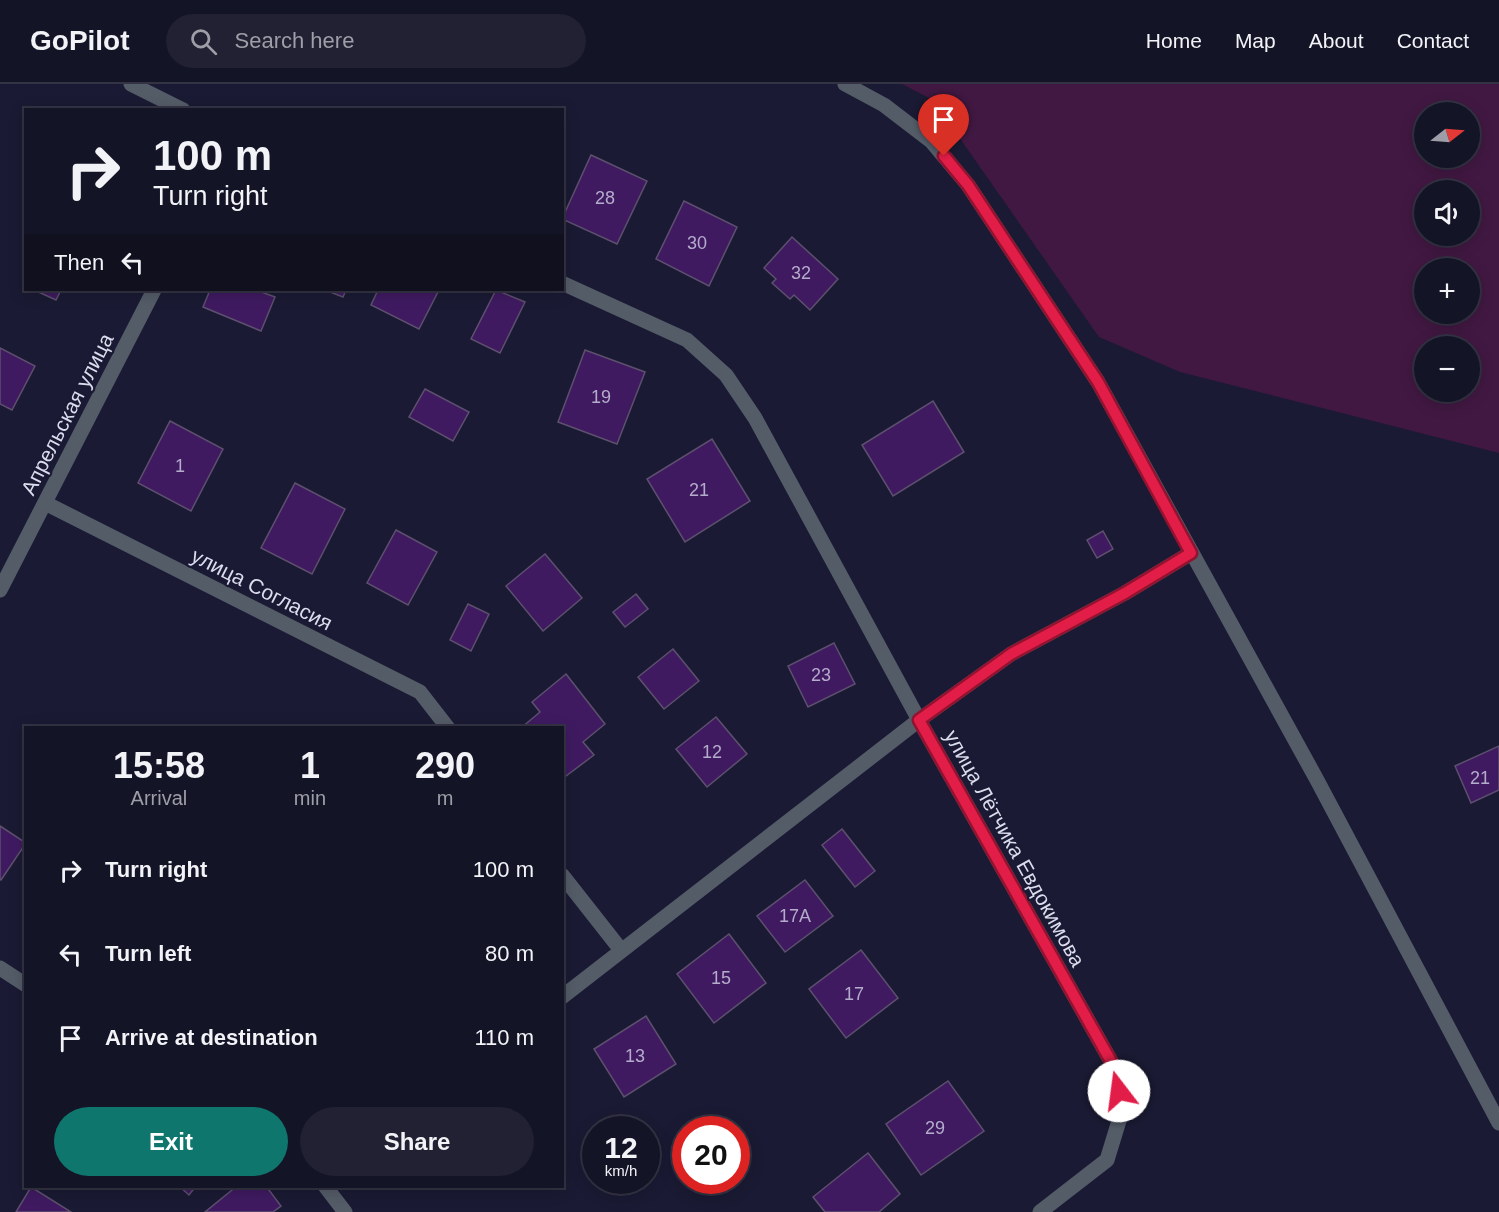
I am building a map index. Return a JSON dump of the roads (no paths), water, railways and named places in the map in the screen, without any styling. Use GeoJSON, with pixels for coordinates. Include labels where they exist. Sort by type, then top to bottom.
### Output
{"type":"FeatureCollection","features":[{"type":"Feature","properties":{"kind":"street"},"geometry":{"type":"LineString","coordinates":[[131,84],[179,108]]}},
{"type":"Feature","properties":{"kind":"street"},"geometry":{"type":"LineString","coordinates":[[845,84],[884,105],[931,141],[968,185],[1098,382],[1317,780],[1499,1123]]}},
{"type":"Feature","properties":{"kind":"street","name":"улица Лётчика Евдокимова"},"geometry":{"type":"LineString","coordinates":[[564,284],[687,340],[726,375],[755,418],[919,720],[1117,1072],[1122,1111],[1107,1160],[1040,1212]]}},
{"type":"Feature","properties":{"kind":"street","name":"Апрельская улица"},"geometry":{"type":"LineString","coordinates":[[0,590],[153,291]]}},
{"type":"Feature","properties":{"kind":"street","name":"улица Согласия"},"geometry":{"type":"LineString","coordinates":[[45,503],[420,692],[446,726]]}},
{"type":"Feature","properties":{"kind":"street"},"geometry":{"type":"LineString","coordinates":[[564,995],[919,720],[1011,654],[1125,593],[1191,553]]}},
{"type":"Feature","properties":{"kind":"street"},"geometry":{"type":"LineString","coordinates":[[564,878],[621,950]]}},
{"type":"Feature","properties":{"kind":"street"},"geometry":{"type":"LineString","coordinates":[[0,968],[24,984]]}},
{"type":"Feature","properties":{"kind":"street"},"geometry":{"type":"LineString","coordinates":[[327,1188],[345,1212]]}}]}
